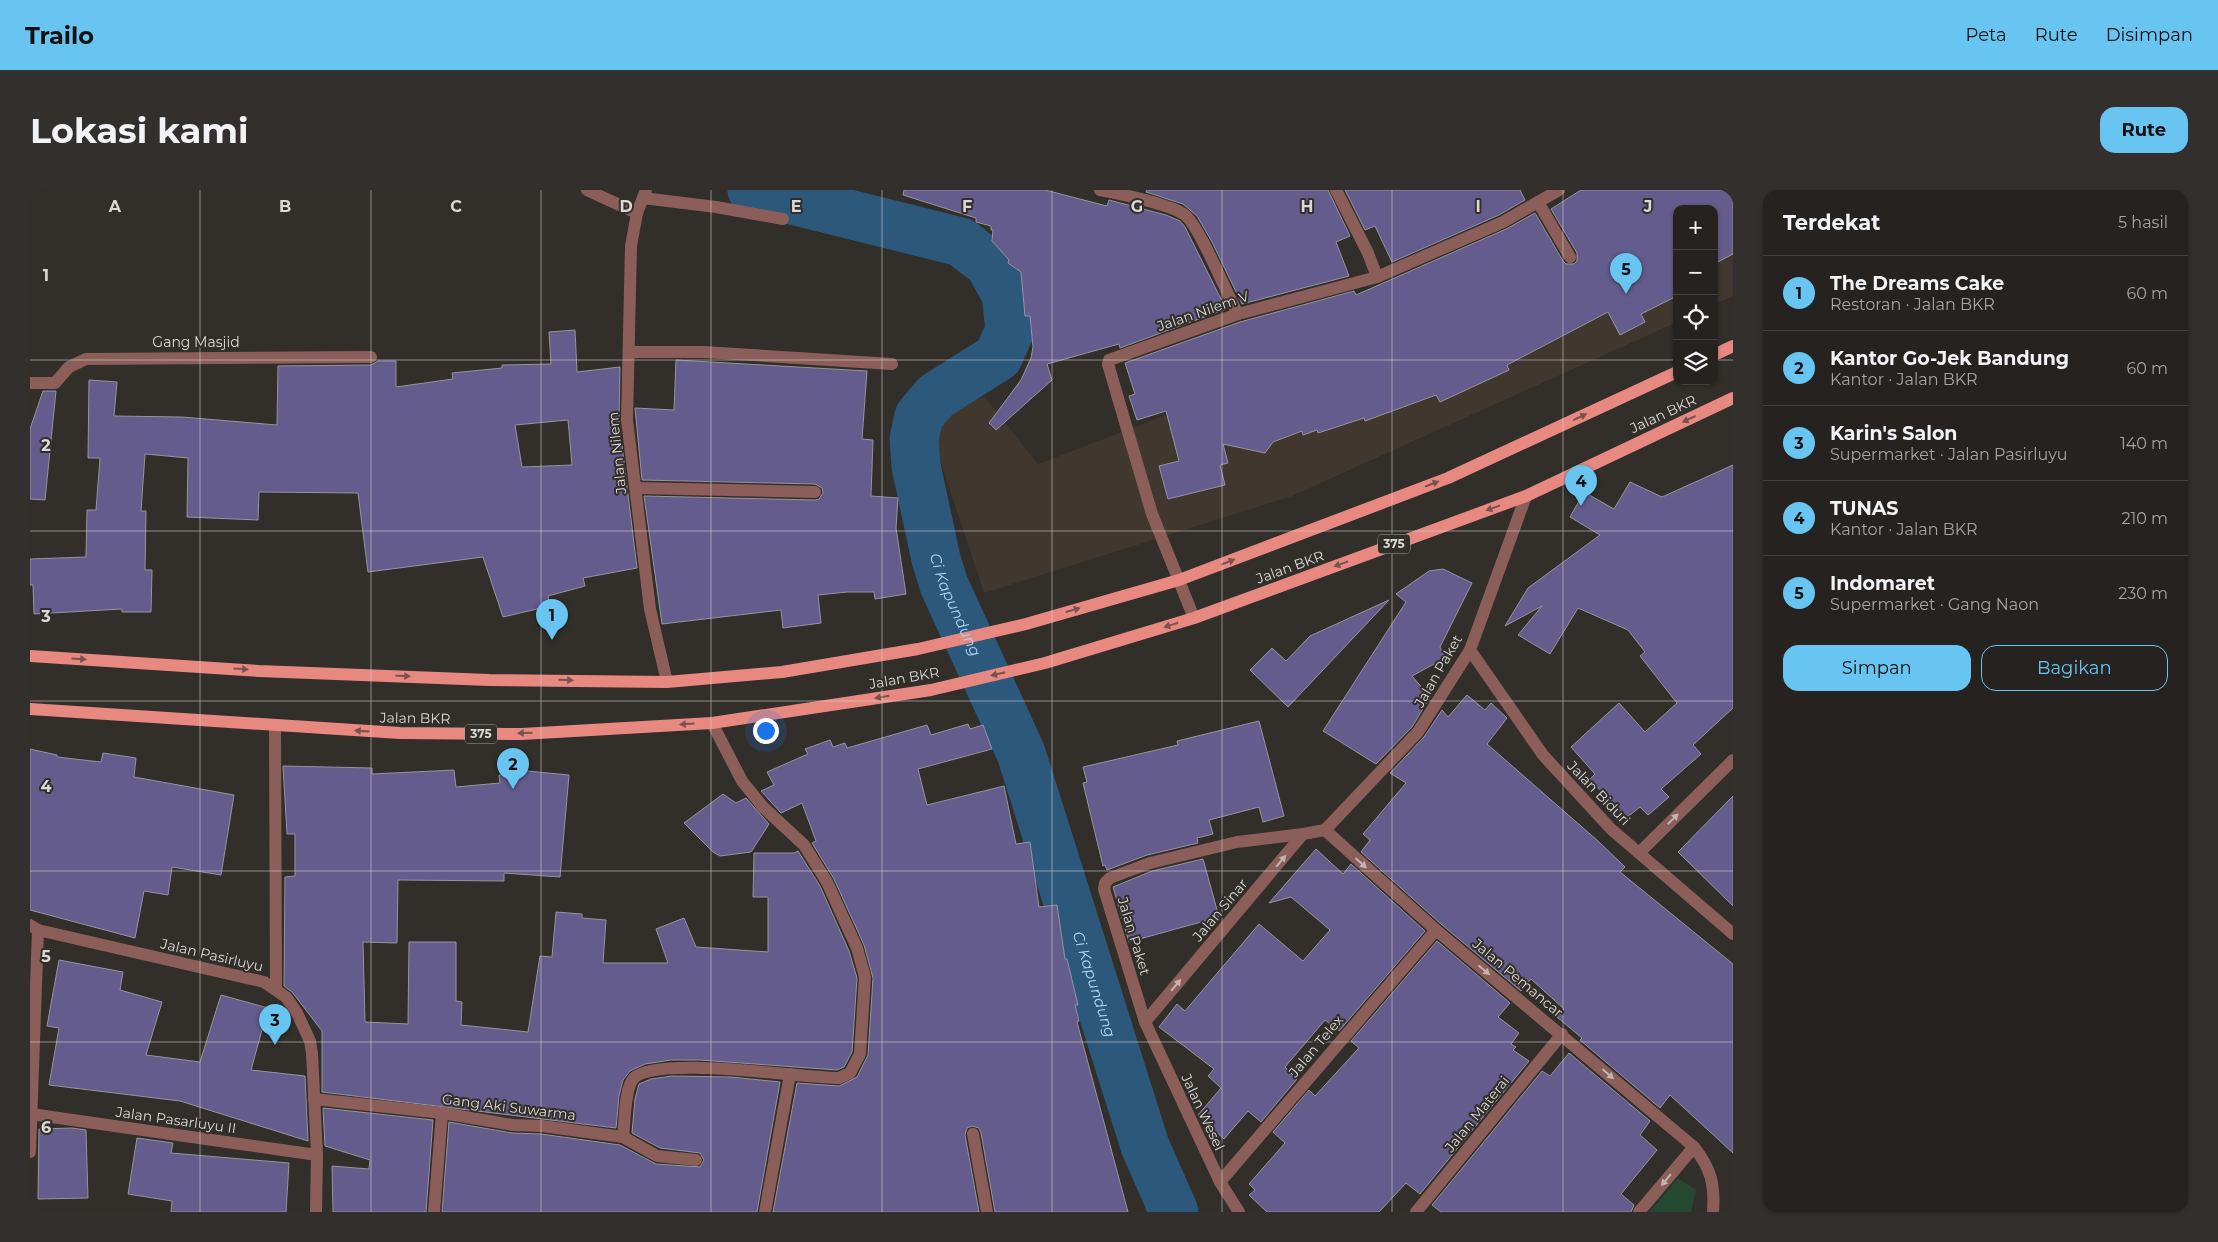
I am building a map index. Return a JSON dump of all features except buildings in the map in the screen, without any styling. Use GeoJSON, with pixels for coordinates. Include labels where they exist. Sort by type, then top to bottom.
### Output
{"type":"FeatureCollection","features":[{"type":"Feature","properties":{"kind":"main road"},"geometry":{"type":"LineString","coordinates":[[1718,353],[1733,346]]}},
{"type":"Feature","properties":{"kind":"main road","name":"Jalan BKR"},"geometry":{"type":"LineString","coordinates":[[30,656],[299,672],[489,680],[667,682],[782,672],[918,649],[1026,624],[1179,580],[1448,478],[1673,374]]}},
{"type":"Feature","properties":{"kind":"main road","name":"Jalan BKR"},"geometry":{"type":"LineString","coordinates":[[30,710],[400,733],[522,734],[712,723],[930,690],[1045,663],[1194,618],[1526,496],[1733,398]]}},
{"type":"Feature","properties":{"kind":"street"},"geometry":{"type":"LineString","coordinates":[[587,190],[637,213]]}},
{"type":"Feature","properties":{"kind":"street"},"geometry":{"type":"LineString","coordinates":[[1100,190],[1121,194],[1185,214],[1202,240],[1238,314]]}},
{"type":"Feature","properties":{"kind":"street"},"geometry":{"type":"LineString","coordinates":[[1336,190],[1368,253],[1376,277]]}},
{"type":"Feature","properties":{"kind":"street","name":"Jalan Nilem V"},"geometry":{"type":"LineString","coordinates":[[1194,618],[1152,514],[1108,362],[1109,360],[1238,314],[1376,277],[1503,222],[1559,190]]}},
{"type":"Feature","properties":{"kind":"street"},"geometry":{"type":"LineString","coordinates":[[645,193],[783,219]]}},
{"type":"Feature","properties":{"kind":"street","name":"Jalan Nilem"},"geometry":{"type":"LineString","coordinates":[[645,193],[637,213],[631,246],[627,420],[650,609],[667,682]]}},
{"type":"Feature","properties":{"kind":"street"},"geometry":{"type":"LineString","coordinates":[[1538,202],[1570,257]]}},
{"type":"Feature","properties":{"kind":"street"},"geometry":{"type":"LineString","coordinates":[[628,352],[704,352],[892,364]]}},
{"type":"Feature","properties":{"kind":"street","name":"Gang Masjid"},"geometry":{"type":"LineString","coordinates":[[30,383],[55,383],[70,367],[86,359],[371,356]]}},
{"type":"Feature","properties":{"kind":"street"},"geometry":{"type":"LineString","coordinates":[[636,488],[815,492]]}},
{"type":"Feature","properties":{"kind":"street","name":"Jalan Paket"},"geometry":{"type":"LineString","coordinates":[[1325,830],[1418,732],[1470,650],[1526,496]]}},
{"type":"Feature","properties":{"kind":"street","name":"Jalan Biduri"},"geometry":{"type":"LineString","coordinates":[[1470,650],[1543,755],[1611,829],[1733,934]]}},
{"type":"Feature","properties":{"kind":"street"},"geometry":{"type":"LineString","coordinates":[[623,1137],[628,1089],[634,1078],[643,1073],[673,1068],[839,1078],[850,1073],[860,1054],[865,977],[858,948],[828,882],[804,845],[762,807],[742,781],[712,723]]}},
{"type":"Feature","properties":{"kind":"street"},"geometry":{"type":"LineString","coordinates":[[275,726],[276,989]]}},
{"type":"Feature","properties":{"kind":"street"},"geometry":{"type":"LineString","coordinates":[[1639,853],[1733,760]]}},
{"type":"Feature","properties":{"kind":"street"},"geometry":{"type":"LineString","coordinates":[[1303,834],[1325,830]]}},
{"type":"Feature","properties":{"kind":"street","name":"Jalan Pemancar"},"geometry":{"type":"LineString","coordinates":[[1325,830],[1436,930],[1562,1034],[1694,1147]]}},
{"type":"Feature","properties":{"kind":"street","name":"Jalan Paket"},"geometry":{"type":"LineString","coordinates":[[1145,1022],[1104,889],[1107,881],[1150,863],[1237,842],[1303,834]]}},
{"type":"Feature","properties":{"kind":"street","name":"Jalan Sinar"},"geometry":{"type":"LineString","coordinates":[[1145,1022],[1303,834]]}},
{"type":"Feature","properties":{"kind":"street"},"geometry":{"type":"LineString","coordinates":[[30,1152],[34,927]]}},
{"type":"Feature","properties":{"kind":"street","name":"Jalan Pasirluyu"},"geometry":{"type":"LineString","coordinates":[[34,927],[264,982],[286,997],[297,1013],[310,1041],[316,1155],[316,1212]]}},
{"type":"Feature","properties":{"kind":"street","name":"Jalan Telex"},"geometry":{"type":"LineString","coordinates":[[1220,1182],[1436,930]]}},
{"type":"Feature","properties":{"kind":"street","name":"Jalan Wesel"},"geometry":{"type":"LineString","coordinates":[[1145,1022],[1220,1182],[1238,1212]]}},
{"type":"Feature","properties":{"kind":"street","name":"Jalan Materai"},"geometry":{"type":"LineString","coordinates":[[1416,1212],[1562,1034]]}},
{"type":"Feature","properties":{"kind":"street"},"geometry":{"type":"LineString","coordinates":[[766,1212],[790,1074]]}},
{"type":"Feature","properties":{"kind":"street","name":"Gang Aki Suwarma"},"geometry":{"type":"LineString","coordinates":[[314,1099],[442,1113],[513,1125],[542,1126],[623,1137],[657,1156],[696,1160]]}},
{"type":"Feature","properties":{"kind":"street"},"geometry":{"type":"LineString","coordinates":[[434,1212],[442,1113]]}},
{"type":"Feature","properties":{"kind":"street","name":"Jalan Pasarluyu II"},"geometry":{"type":"LineString","coordinates":[[31,1114],[316,1155]]}},
{"type":"Feature","properties":{"kind":"street"},"geometry":{"type":"LineString","coordinates":[[973,1134],[987,1212]]}},
{"type":"Feature","properties":{"kind":"street"},"geometry":{"type":"LineString","coordinates":[[1639,1212],[1694,1147],[1707,1164],[1712,1176],[1713,1212]]}},
{"type":"Feature","properties":{"kind":"shaded area"},"geometry":{"type":"Polygon","coordinates":[[[1733,190],[1733,296],[1718,303],[1718,250],[1718,205],[1733,190]]]}},
{"type":"Feature","properties":{"kind":"shaded area"},"geometry":{"type":"Polygon","coordinates":[[[1673,212],[1673,324],[1292,496],[984,593],[924,412],[985,397],[1038,464],[1568,262],[1673,212]]]}},
{"type":"Feature","properties":{"kind":"green space"},"geometry":{"type":"Polygon","coordinates":[[[1678,1178],[1696,1190],[1691,1212],[1649,1212],[1678,1178]]]}},
{"type":"Feature","properties":{"kind":"waterway","name":"Ci Kapundung"},"geometry":{"type":"LineString","coordinates":[[752,190],[961,242],[989,264],[1006,294],[1010,330],[998,357],[936,396],[919,416],[914,439],[916,466],[936,559],[944,585],[1021,753],[1145,1146],[1174,1212]]}},
{"type":"Feature","properties":{"kind":"place","name":"Indomaret"},"geometry":{"type":"Point","coordinates":[1626,294]}},
{"type":"Feature","properties":{"kind":"place","name":"TUNAS"},"geometry":{"type":"Point","coordinates":[1581,506]}},
{"type":"Feature","properties":{"kind":"place","name":"The Dreams Cake"},"geometry":{"type":"Point","coordinates":[552,640]}},
{"type":"Feature","properties":{"kind":"place","name":"Kantor Go-Jek Bandung"},"geometry":{"type":"Point","coordinates":[513,789]}},
{"type":"Feature","properties":{"kind":"place","name":"Karin's Salon"},"geometry":{"type":"Point","coordinates":[275,1045]}}]}
